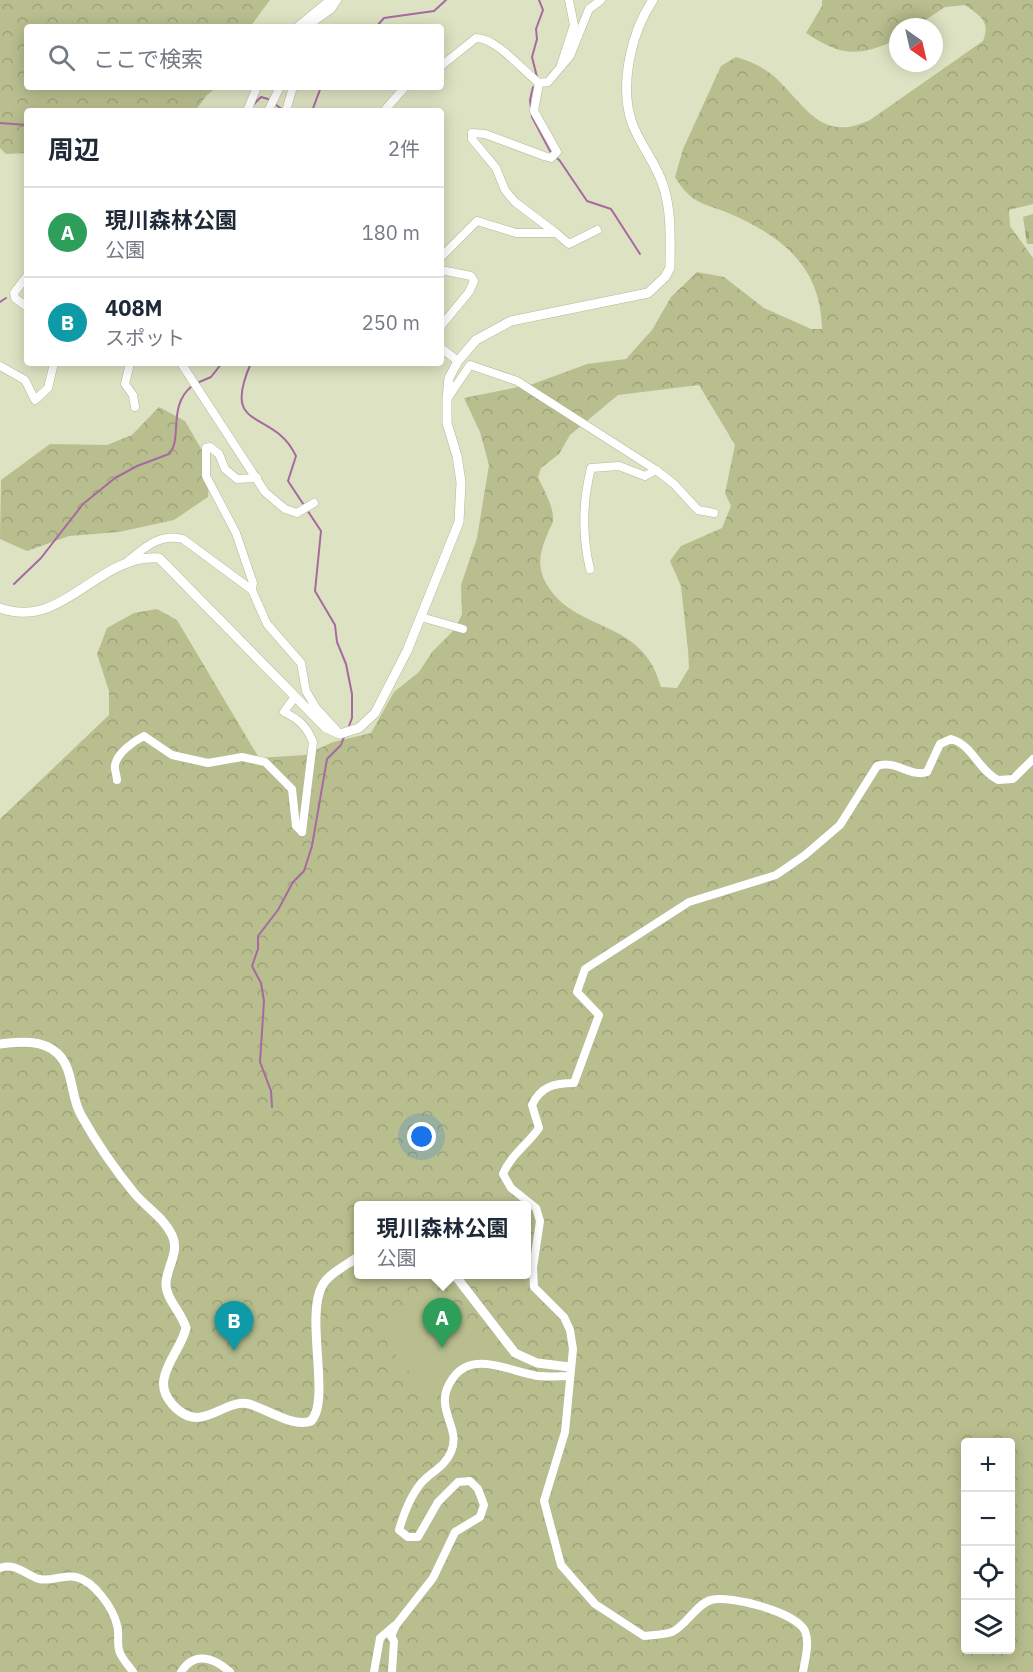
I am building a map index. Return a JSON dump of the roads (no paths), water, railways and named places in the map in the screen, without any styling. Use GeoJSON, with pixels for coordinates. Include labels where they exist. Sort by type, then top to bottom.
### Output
{"type":"FeatureCollection","features":[{"type":"Feature","properties":{"kind":"street"},"geometry":{"type":"LineString","coordinates":[[301,24],[330,0]]}},
{"type":"Feature","properties":{"kind":"street"},"geometry":{"type":"LineString","coordinates":[[310,24],[331,9],[337,0]]}},
{"type":"Feature","properties":{"kind":"street"},"geometry":{"type":"LineString","coordinates":[[560,69],[574,24],[569,0]]}},
{"type":"Feature","properties":{"kind":"street"},"geometry":{"type":"LineString","coordinates":[[539,83],[548,82],[560,69],[578,40],[589,9],[601,0]]}},
{"type":"Feature","properties":{"kind":"street"},"geometry":{"type":"LineString","coordinates":[[123,564],[147,557],[159,558],[294,698],[326,728],[340,734],[359,728],[375,713],[421,617],[459,522],[461,482],[457,456],[447,423],[449,378],[458,361],[476,340],[500,325],[648,293],[665,277],[670,268],[669,206],[663,183],[640,140],[627,106],[629,67],[637,31],[653,0]]}},
{"type":"Feature","properties":{"kind":"street"},"geometry":{"type":"LineString","coordinates":[[444,63],[463,47],[480,38],[525,69],[539,83]]}},
{"type":"Feature","properties":{"kind":"street"},"geometry":{"type":"LineString","coordinates":[[539,83],[534,111],[554,155],[477,132],[471,135],[496,168],[505,190],[511,197],[569,244],[597,230]]}},
{"type":"Feature","properties":{"kind":"street"},"geometry":{"type":"LineString","coordinates":[[247,108],[256,90]]}},
{"type":"Feature","properties":{"kind":"street"},"geometry":{"type":"LineString","coordinates":[[270,108],[279,90]]}},
{"type":"Feature","properties":{"kind":"street"},"geometry":{"type":"LineString","coordinates":[[287,108],[292,90]]}},
{"type":"Feature","properties":{"kind":"street"},"geometry":{"type":"LineString","coordinates":[[387,108],[402,90]]}},
{"type":"Feature","properties":{"kind":"street"},"geometry":{"type":"LineString","coordinates":[[444,254],[477,220],[516,233],[556,233]]}},
{"type":"Feature","properties":{"kind":"street"},"geometry":{"type":"LineString","coordinates":[[444,271],[471,276],[474,283],[444,322]]}},
{"type":"Feature","properties":{"kind":"street"},"geometry":{"type":"LineString","coordinates":[[24,280],[14,293],[15,298],[24,305]]}},
{"type":"Feature","properties":{"kind":"street"},"geometry":{"type":"LineString","coordinates":[[444,350],[458,361]]}},
{"type":"Feature","properties":{"kind":"street"},"geometry":{"type":"LineString","coordinates":[[0,366],[25,380],[36,400],[48,388],[53,366]]}},
{"type":"Feature","properties":{"kind":"street"},"geometry":{"type":"LineString","coordinates":[[129,366],[125,384],[133,395],[135,407]]}},
{"type":"Feature","properties":{"kind":"street"},"geometry":{"type":"LineString","coordinates":[[183,366],[265,492],[285,509],[297,513],[309,507]]}},
{"type":"Feature","properties":{"kind":"street"},"geometry":{"type":"LineString","coordinates":[[447,399],[467,368],[473,366],[517,381],[656,470],[674,484],[698,510],[714,513]]}},
{"type":"Feature","properties":{"kind":"street"},"geometry":{"type":"LineString","coordinates":[[252,590],[253,583],[236,533],[206,476],[206,448],[216,450],[225,469],[237,479],[257,478]]}},
{"type":"Feature","properties":{"kind":"street"},"geometry":{"type":"LineString","coordinates":[[590,569],[585,548],[585,515],[591,468],[620,466],[645,476],[656,470]]}},
{"type":"Feature","properties":{"kind":"street"},"geometry":{"type":"LineString","coordinates":[[0,608],[21,614],[45,610],[123,564],[150,543],[171,536],[183,539],[252,590],[267,624],[301,663],[306,691],[316,708],[340,734]]}},
{"type":"Feature","properties":{"kind":"street"},"geometry":{"type":"LineString","coordinates":[[421,617],[464,629]]}},
{"type":"Feature","properties":{"kind":"street"},"geometry":{"type":"LineString","coordinates":[[117,780],[115,765],[117,760],[134,741],[144,736],[172,754],[208,763],[242,757],[264,762],[292,789],[296,825],[302,832],[313,742],[309,730],[301,721],[284,712],[294,698]]}},
{"type":"Feature","properties":{"kind":"street"},"geometry":{"type":"LineString","coordinates":[[528,1201],[512,1188],[503,1174],[507,1163],[528,1143],[539,1128],[532,1105],[538,1093],[559,1083],[574,1083],[588,1051],[599,1015],[577,992],[585,969],[690,902],[776,875],[805,855],[840,825],[877,766],[884,763],[920,775],[927,772],[940,744],[951,739],[960,741],[987,772],[998,780],[1013,779],[1033,759]]}},
{"type":"Feature","properties":{"kind":"street"},"geometry":{"type":"LineString","coordinates":[[0,1044],[25,1042],[57,1052],[66,1064],[76,1105],[86,1123],[136,1195],[172,1234],[175,1247],[166,1285],[170,1299],[182,1314],[186,1328],[164,1376],[164,1392],[174,1407],[200,1418],[243,1404],[296,1421],[311,1421],[318,1404],[317,1301],[323,1284],[354,1260]]}},
{"type":"Feature","properties":{"kind":"street"},"geometry":{"type":"LineString","coordinates":[[531,1204],[536,1208],[540,1221],[533,1268],[534,1287],[564,1317],[570,1329],[573,1349],[565,1432],[544,1501],[561,1565],[595,1604],[644,1636],[672,1632],[709,1600],[728,1599],[779,1612],[800,1623],[806,1633],[807,1648],[803,1672]]}},
{"type":"Feature","properties":{"kind":"street"},"geometry":{"type":"LineString","coordinates":[[456,1279],[515,1353],[537,1363],[570,1372]]}},
{"type":"Feature","properties":{"kind":"street"},"geometry":{"type":"LineString","coordinates":[[374,1672],[381,1638],[396,1625],[433,1578],[455,1532],[480,1517],[484,1505],[478,1489],[470,1481],[458,1482],[438,1502],[418,1537],[408,1537],[399,1530],[410,1500],[423,1481],[441,1467],[452,1450],[454,1433],[445,1405],[445,1390],[450,1381],[457,1372],[468,1365],[486,1363],[535,1376],[570,1372]]}},
{"type":"Feature","properties":{"kind":"street"},"geometry":{"type":"LineString","coordinates":[[0,1569],[10,1567],[22,1570],[39,1579],[67,1576],[77,1577],[87,1582],[99,1593],[114,1616],[118,1627],[119,1652],[133,1672]]}},
{"type":"Feature","properties":{"kind":"street"},"geometry":{"type":"LineString","coordinates":[[392,1672],[394,1641],[392,1636],[396,1625]]}},
{"type":"Feature","properties":{"kind":"street"},"geometry":{"type":"LineString","coordinates":[[181,1672],[187,1663],[198,1658],[208,1658],[230,1672]]}},
{"type":"Feature","properties":{"kind":"waterway"},"geometry":{"type":"LineString","coordinates":[[379,24],[384,18],[434,11],[446,0]]}},
{"type":"Feature","properties":{"kind":"waterway"},"geometry":{"type":"LineString","coordinates":[[537,77],[532,57],[537,39],[536,29],[543,10],[539,0]]}},
{"type":"Feature","properties":{"kind":"waterway"},"geometry":{"type":"LineString","coordinates":[[533,87],[530,100],[532,117],[550,151],[560,161],[587,201],[611,209],[640,254]]}},
{"type":"Feature","properties":{"kind":"waterway"},"geometry":{"type":"LineString","coordinates":[[313,108],[320,90]]}},
{"type":"Feature","properties":{"kind":"waterway"},"geometry":{"type":"LineString","coordinates":[[252,106],[261,97],[280,108]]}},
{"type":"Feature","properties":{"kind":"waterway"},"geometry":{"type":"LineString","coordinates":[[0,123],[24,125]]}},
{"type":"Feature","properties":{"kind":"waterway"},"geometry":{"type":"LineString","coordinates":[[0,302],[6,298]]}},
{"type":"Feature","properties":{"kind":"waterway"},"geometry":{"type":"LineString","coordinates":[[197,383],[211,377],[220,366]]}},
{"type":"Feature","properties":{"kind":"waterway"},"geometry":{"type":"LineString","coordinates":[[250,366],[243,385],[242,401],[246,411],[275,431],[286,441],[296,456],[288,481],[321,531],[315,591],[335,625],[337,642],[346,664],[352,694],[352,718],[349,726]]}},
{"type":"Feature","properties":{"kind":"waterway"},"geometry":{"type":"LineString","coordinates":[[14,584],[41,558],[83,504],[115,478],[137,466],[169,454],[175,440],[180,403],[184,394],[192,386]]}},
{"type":"Feature","properties":{"kind":"waterway"},"geometry":{"type":"LineString","coordinates":[[272,1107],[271,1091],[260,1062],[264,1001],[261,983],[252,966],[258,949],[258,936],[278,910],[293,882],[304,871],[312,846],[327,759],[341,745],[344,737]]}},
{"type":"Feature","properties":{"kind":"place","name":"現川森林公園"},"geometry":{"type":"Point","coordinates":[442,1348]}},
{"type":"Feature","properties":{"kind":"place","name":"408M"},"geometry":{"type":"Point","coordinates":[234,1351]}}]}
